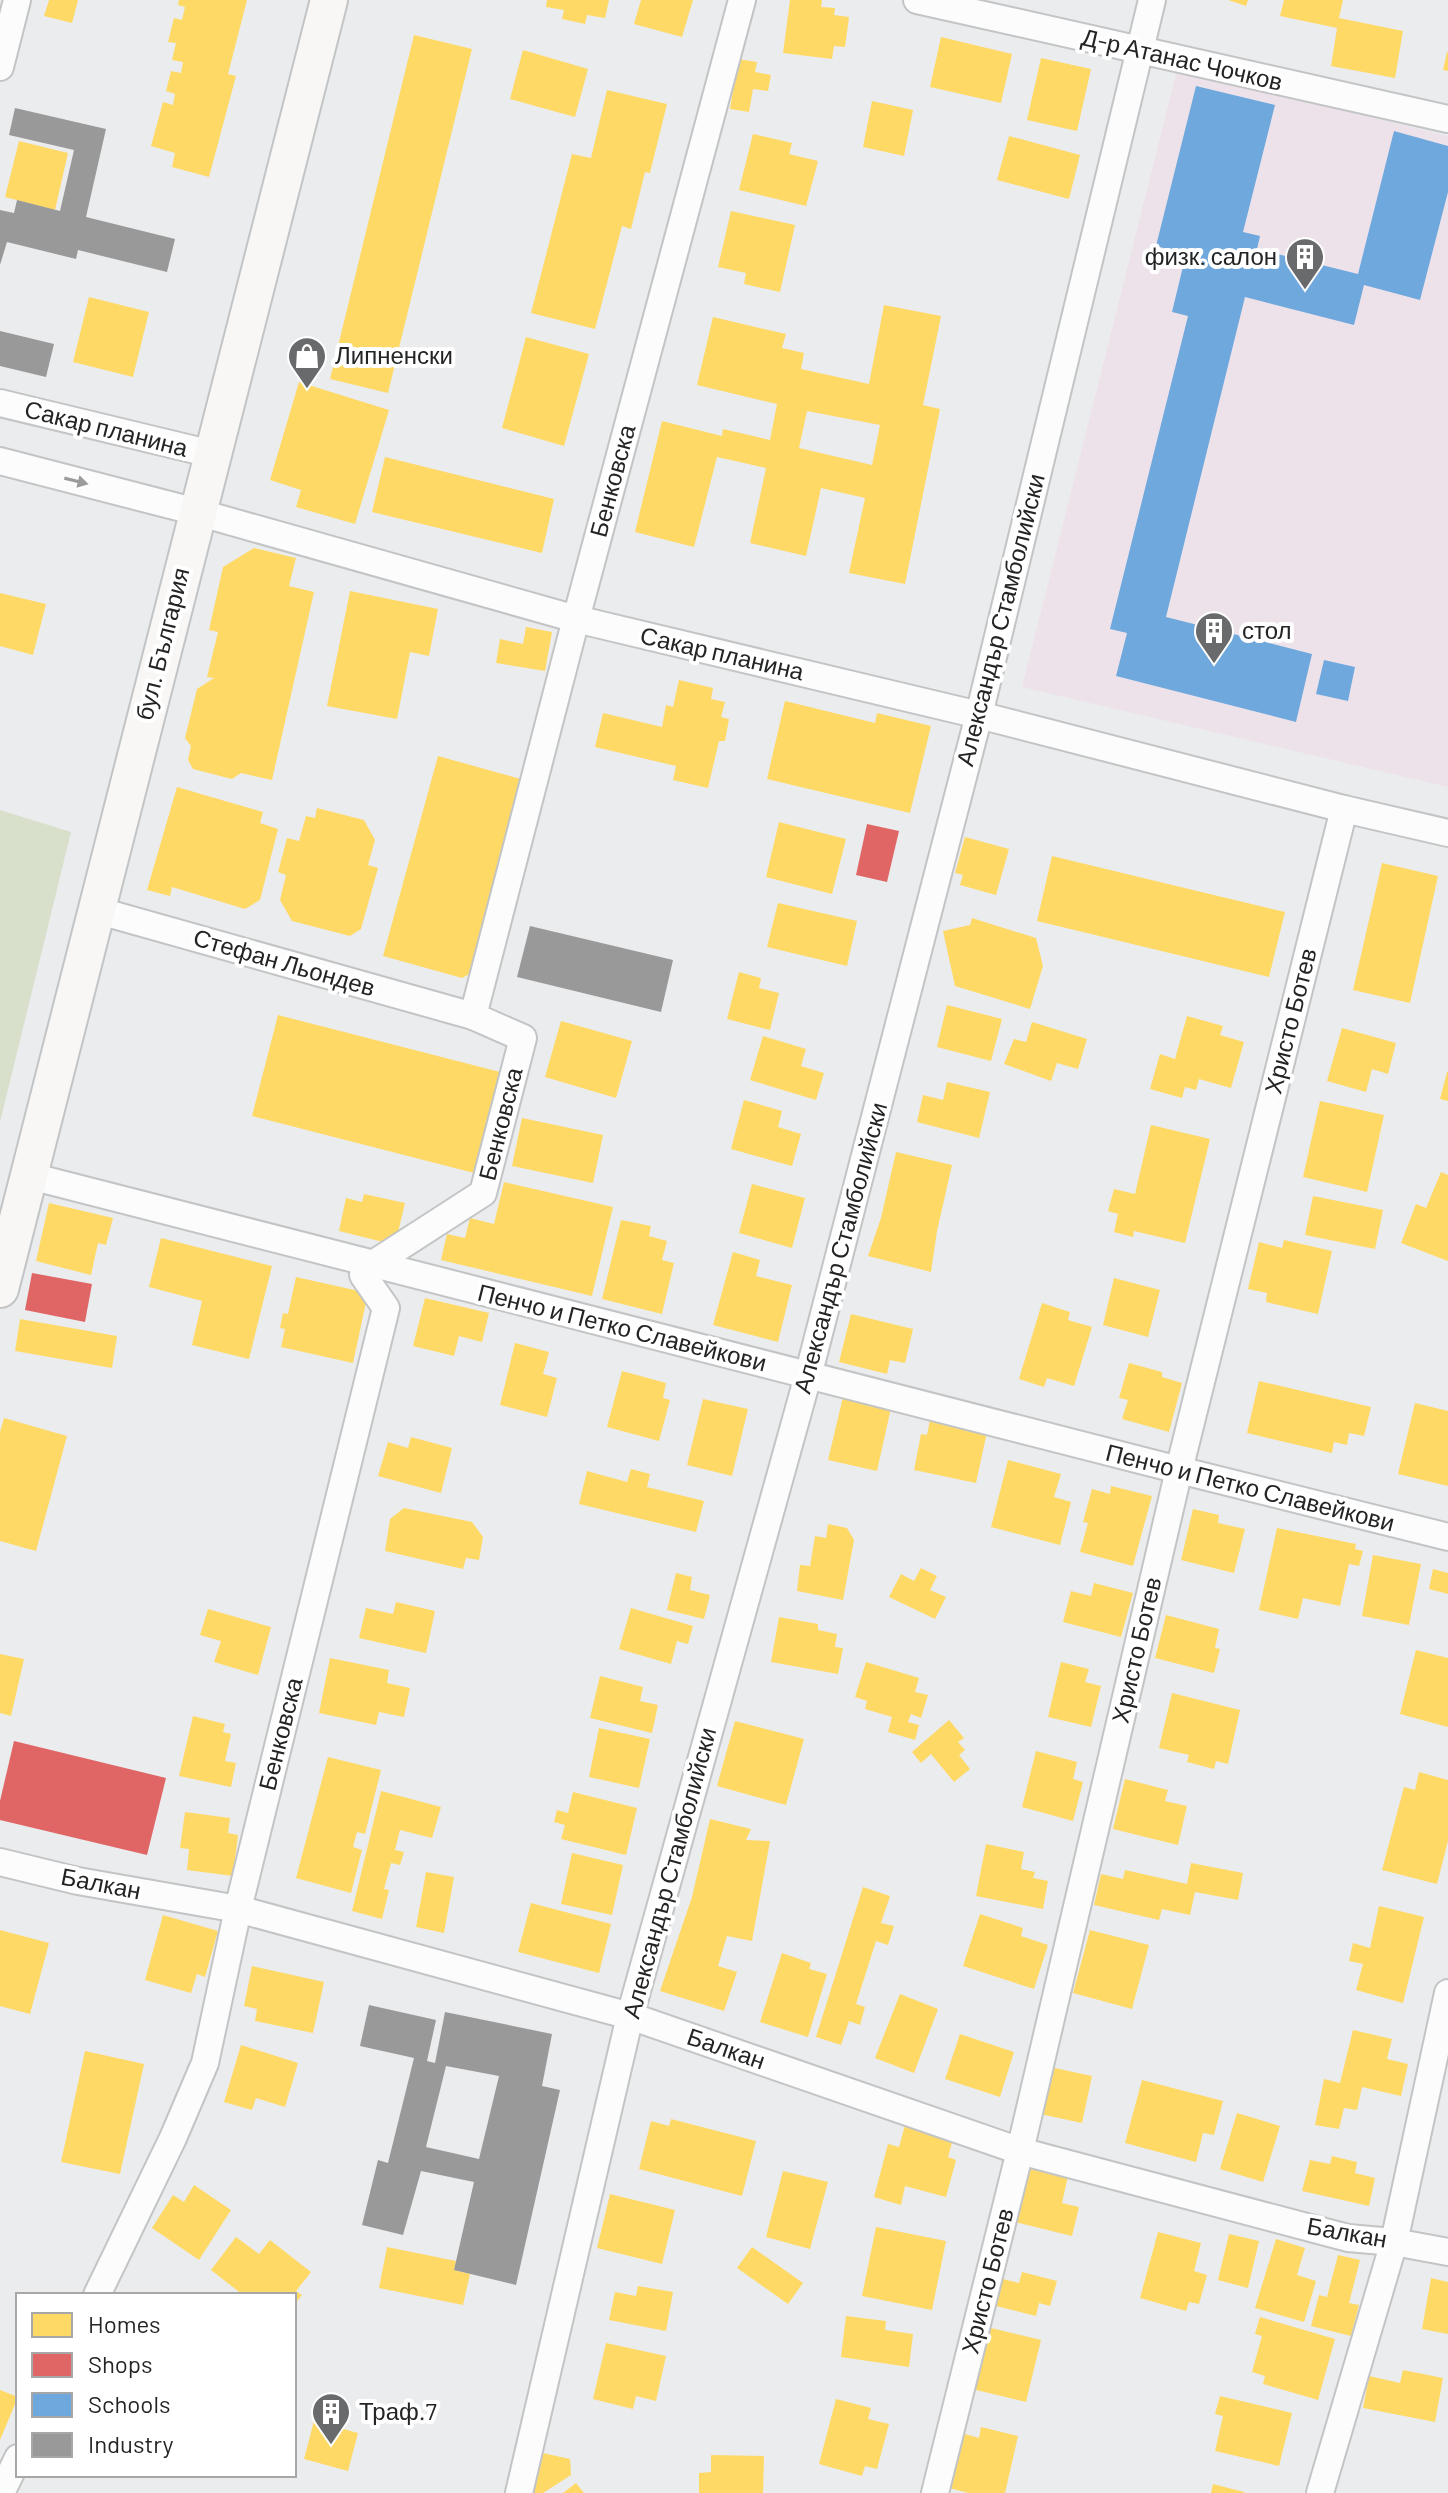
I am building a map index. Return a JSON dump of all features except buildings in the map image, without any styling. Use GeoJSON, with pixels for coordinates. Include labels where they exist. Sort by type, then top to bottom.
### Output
{"type":"FeatureCollection","features":[{"type":"Feature","properties":{"kind":"street"},"geometry":{"type":"LineString","coordinates":[[0,67],[17,0]]}},
{"type":"Feature","properties":{"kind":"street","name":"бул. България"},"geometry":{"type":"LineString","coordinates":[[0,1289],[329,0]]}},
{"type":"Feature","properties":{"kind":"street","name":"Бенковска"},"geometry":{"type":"LineString","coordinates":[[98,2293],[173,2138],[205,2063],[238,1909],[386,1308],[363,1275],[373,1264],[483,1193],[523,1038],[473,1016],[742,0]]}},
{"type":"Feature","properties":{"kind":"street","name":"Д-р Атанас Чочков"},"geometry":{"type":"LineString","coordinates":[[917,0],[1448,119]]}},
{"type":"Feature","properties":{"kind":"street","name":"Александър Стамболийски"},"geometry":{"type":"LineString","coordinates":[[519,2493],[630,2016],[808,1376],[979,715],[1152,0]]}},
{"type":"Feature","properties":{"kind":"street","name":"Сакар планина"},"geometry":{"type":"LineString","coordinates":[[0,403],[212,454]]}},
{"type":"Feature","properties":{"kind":"street","name":"Сакар планина"},"geometry":{"type":"LineString","coordinates":[[0,461],[197,512],[576,619],[979,715],[1448,833]]}},
{"type":"Feature","properties":{"kind":"street","name":"Христо Ботев"},"geometry":{"type":"LineString","coordinates":[[935,2493],[1020,2151],[1179,1470],[1344,809]]}},
{"type":"Feature","properties":{"kind":"street","name":"Стефан Льондев"},"geometry":{"type":"LineString","coordinates":[[96,910],[473,1016]]}},
{"type":"Feature","properties":{"kind":"street","name":"Пенчо и Петко Славейкови"},"geometry":{"type":"LineString","coordinates":[[30,1176],[1448,1537]]}},
{"type":"Feature","properties":{"kind":"street","name":"Балкан"},"geometry":{"type":"LineString","coordinates":[[0,1862],[78,1881],[238,1909],[630,2016],[1020,2151],[1348,2238],[1394,2242],[1448,2252]]}},
{"type":"Feature","properties":{"kind":"street"},"geometry":{"type":"LineString","coordinates":[[1320,2493],[1394,2242],[1448,1993]]}},
{"type":"Feature","properties":{"kind":"street"},"geometry":{"type":"LineString","coordinates":[[1,2493],[16,2462]]}},
{"type":"Feature","properties":{"kind":"shaded area"},"geometry":{"type":"Polygon","coordinates":[[[1177,70],[1448,136],[1448,787],[1022,687],[1177,70]]]}},
{"type":"Feature","properties":{"kind":"green space"},"geometry":{"type":"Polygon","coordinates":[[[0,810],[71,832],[0,1122],[0,810]]]}},
{"type":"Feature","properties":{"kind":"place","name":"физк. салон"},"geometry":{"type":"Point","coordinates":[1305,291]}},
{"type":"Feature","properties":{"kind":"place","name":"Липненски"},"geometry":{"type":"Point","coordinates":[307,390]}},
{"type":"Feature","properties":{"kind":"place","name":"стол"},"geometry":{"type":"Point","coordinates":[1214,665]}},
{"type":"Feature","properties":{"kind":"place","name":"Траф.7"},"geometry":{"type":"Point","coordinates":[331,2446]}}]}
